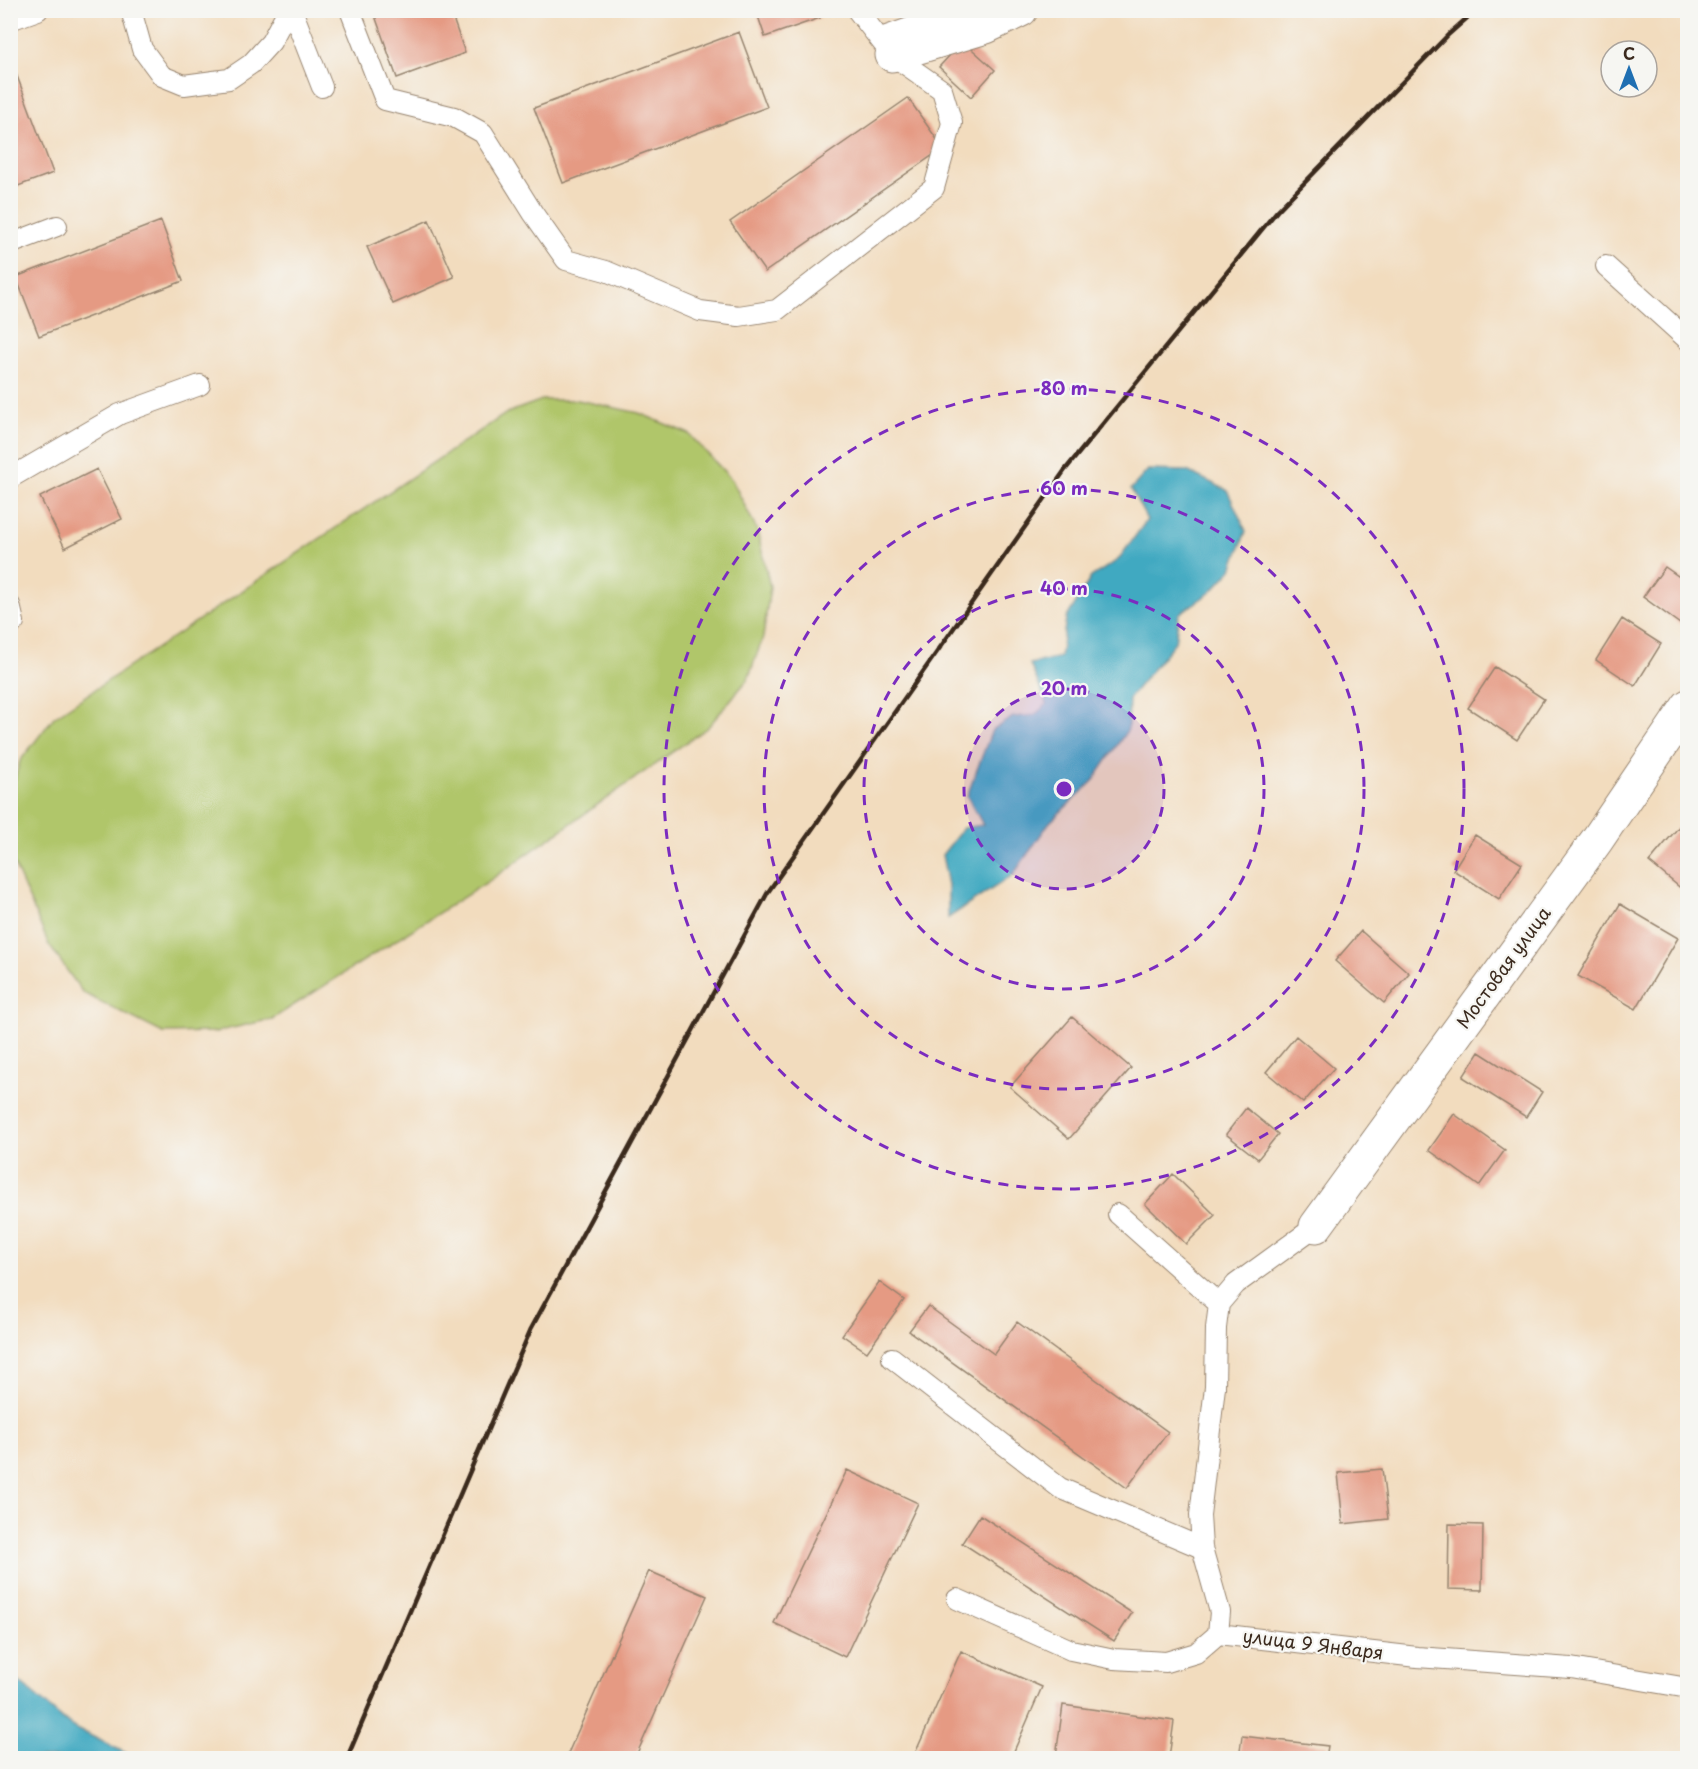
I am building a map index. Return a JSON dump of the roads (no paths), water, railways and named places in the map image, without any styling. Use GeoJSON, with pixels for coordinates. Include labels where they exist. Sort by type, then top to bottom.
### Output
{"type":"FeatureCollection","features":[{"type":"Feature","properties":{"kind":"street"},"geometry":{"type":"LineString","coordinates":[[887,47],[986,27],[1022,10]]}},
{"type":"Feature","properties":{"kind":"street","name":"Мостовая улица"},"geometry":{"type":"LineString","coordinates":[[1316,1226],[1597,840],[1688,706]]}},
{"type":"Feature","properties":{"kind":"lane"},"geometry":{"type":"LineString","coordinates":[[10,20],[38,10]]}},
{"type":"Feature","properties":{"kind":"lane"},"geometry":{"type":"LineString","coordinates":[[131,10],[142,49],[162,76],[184,85],[229,79],[251,64],[271,42],[290,10]]}},
{"type":"Feature","properties":{"kind":"lane"},"geometry":{"type":"LineString","coordinates":[[290,10],[322,87]]}},
{"type":"Feature","properties":{"kind":"lane"},"geometry":{"type":"LineString","coordinates":[[350,10],[385,100],[454,117],[483,133],[533,213],[566,260],[606,271],[700,311],[740,316],[777,310],[934,188],[952,123],[942,90],[887,47],[857,10]]}},
{"type":"Feature","properties":{"kind":"lane"},"geometry":{"type":"LineString","coordinates":[[887,47],[961,10]]}},
{"type":"Feature","properties":{"kind":"lane"},"geometry":{"type":"LineString","coordinates":[[10,244],[57,226]]}},
{"type":"Feature","properties":{"kind":"lane"},"geometry":{"type":"LineString","coordinates":[[1606,266],[1688,340]]}},
{"type":"Feature","properties":{"kind":"lane"},"geometry":{"type":"LineString","coordinates":[[10,478],[120,414],[200,385]]}},
{"type":"Feature","properties":{"kind":"lane"},"geometry":{"type":"LineString","coordinates":[[10,605],[14,622],[10,626]]}},
{"type":"Feature","properties":{"kind":"lane"},"geometry":{"type":"LineString","coordinates":[[1118,1214],[1219,1304]]}},
{"type":"Feature","properties":{"kind":"lane"},"geometry":{"type":"LineString","coordinates":[[1218,1634],[1220,1612],[1202,1548],[1200,1515],[1215,1387],[1216,1328],[1219,1304],[1236,1284],[1316,1226]]}},
{"type":"Feature","properties":{"kind":"lane"},"geometry":{"type":"LineString","coordinates":[[892,1358],[1060,1488],[1202,1548]]}},
{"type":"Feature","properties":{"kind":"lane","name":"улица 9 Января"},"geometry":{"type":"LineString","coordinates":[[957,1599],[1071,1650],[1114,1659],[1166,1662],[1196,1653],[1218,1634],[1417,1657],[1571,1668],[1688,1688]]}},
{"type":"Feature","properties":{"kind":"water"},"geometry":{"type":"Polygon","coordinates":[[[1148,470],[1187,471],[1227,490],[1246,531],[1232,569],[1211,592],[1179,614],[1175,642],[1129,698],[1128,729],[1093,781],[1049,823],[1013,875],[948,918],[948,885],[942,855],[963,828],[983,825],[967,796],[992,730],[1013,717],[1034,715],[1047,704],[1030,664],[1060,657],[1066,619],[1091,577],[1118,560],[1147,520],[1131,489],[1148,470]]]}},
{"type":"Feature","properties":{"kind":"water"},"geometry":{"type":"Polygon","coordinates":[[[10,1674],[71,1726],[136,1758],[11,1758],[10,1674]]]}},
{"type":"Feature","properties":{"kind":"railway"},"geometry":{"type":"LineString","coordinates":[[347,1758],[531,1329],[768,892],[1065,470],[1277,211],[1449,34],[1476,10]]}}]}
